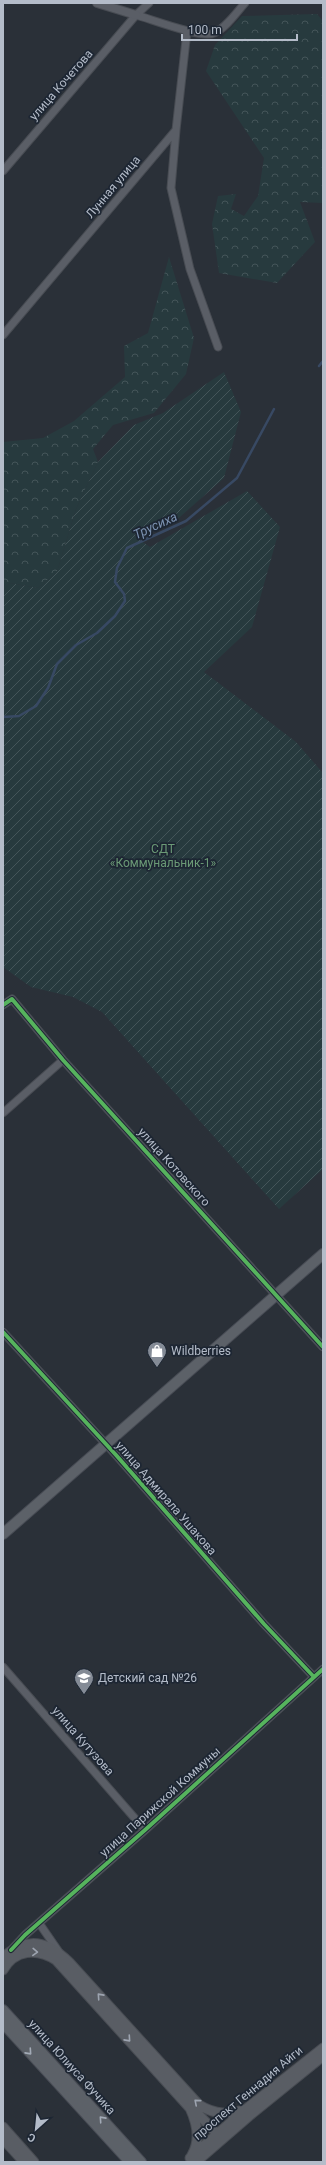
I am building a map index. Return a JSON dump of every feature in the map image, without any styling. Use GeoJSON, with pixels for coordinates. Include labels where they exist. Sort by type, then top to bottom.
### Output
{"type":"FeatureCollection","features":[{"type":"Feature","properties":{"kind":"main road"},"geometry":{"type":"LineString","coordinates":[[3,1534],[105,1443],[323,1254]]}},
{"type":"Feature","properties":{"kind":"main road"},"geometry":{"type":"LineString","coordinates":[[11,1950],[22,1945],[38,1944],[52,1948],[59,1953],[199,2105],[209,2111],[220,2114],[233,2114],[246,2109]]}},
{"type":"Feature","properties":{"kind":"main road","name":"улица Парижской Коммуны"},"geometry":{"type":"LineString","coordinates":[[3,1957],[11,1950]]}},
{"type":"Feature","properties":{"kind":"main road"},"geometry":{"type":"LineString","coordinates":[[3,1970],[14,1958],[26,1952],[41,1952],[56,1960],[189,2107],[219,2136]]}},
{"type":"Feature","properties":{"kind":"main road","name":"улица Юлиуса Фучика"},"geometry":{"type":"LineString","coordinates":[[3,2010],[119,2145]]}},
{"type":"Feature","properties":{"kind":"main road","name":"улица Юлиуса Фучика"},"geometry":{"type":"LineString","coordinates":[[3,2023],[119,2145]]}},
{"type":"Feature","properties":{"kind":"main road","name":"проспект Геннадия Айги"},"geometry":{"type":"LineString","coordinates":[[219,2136],[246,2109],[323,2048]]}},
{"type":"Feature","properties":{"kind":"main road","name":"проспект Геннадия Айги"},"geometry":{"type":"LineString","coordinates":[[190,2161],[219,2136],[323,2056]]}},
{"type":"Feature","properties":{"kind":"main road"},"geometry":{"type":"LineString","coordinates":[[189,2107],[193,2116],[197,2135],[190,2161]]}},
{"type":"Feature","properties":{"kind":"main road"},"geometry":{"type":"LineString","coordinates":[[3,2127],[34,2162]]}},
{"type":"Feature","properties":{"kind":"main road"},"geometry":{"type":"LineString","coordinates":[[3,2139],[24,2162]]}},
{"type":"Feature","properties":{"kind":"main road"},"geometry":{"type":"LineString","coordinates":[[119,2145],[130,2162]]}},
{"type":"Feature","properties":{"kind":"main road"},"geometry":{"type":"LineString","coordinates":[[119,2145],[141,2162]]}},
{"type":"Feature","properties":{"kind":"street"},"geometry":{"type":"LineString","coordinates":[[97,3],[187,31],[212,34],[221,29],[245,3]]}},
{"type":"Feature","properties":{"kind":"street","name":"улица Кочетова"},"geometry":{"type":"LineString","coordinates":[[3,171],[136,15],[149,3]]}},
{"type":"Feature","properties":{"kind":"street"},"geometry":{"type":"LineString","coordinates":[[187,31],[171,188],[190,269],[218,347]]}},
{"type":"Feature","properties":{"kind":"street","name":"Лунная улица"},"geometry":{"type":"LineString","coordinates":[[3,335],[176,130]]}},
{"type":"Feature","properties":{"kind":"street","name":"улица Котовского"},"geometry":{"type":"LineString","coordinates":[[3,1005],[12,999],[63,1060],[323,1347]]}},
{"type":"Feature","properties":{"kind":"street"},"geometry":{"type":"LineString","coordinates":[[3,1113],[63,1060]]}},
{"type":"Feature","properties":{"kind":"street","name":"улица Адмирала Ушакова"},"geometry":{"type":"LineString","coordinates":[[3,1332],[105,1443],[314,1677]]}},
{"type":"Feature","properties":{"kind":"street","name":"улица Кутузова"},"geometry":{"type":"LineString","coordinates":[[3,1667],[145,1830]]}},
{"type":"Feature","properties":{"kind":"street","name":"улица Парижской Коммуны"},"geometry":{"type":"LineString","coordinates":[[11,1950],[39,1923],[145,1830],[323,1669]]}},
{"type":"Feature","properties":{"kind":"street"},"geometry":{"type":"LineString","coordinates":[[39,1923],[59,1953]]}},
{"type":"Feature","properties":{"kind":"green space"},"geometry":{"type":"Polygon","coordinates":[[[317,14],[323,21],[323,203],[300,202],[315,242],[277,283],[219,273],[212,224],[218,196],[236,194],[231,209],[244,216],[258,196],[264,158],[206,71],[215,45],[242,16],[317,14]]]}},
{"type":"Feature","properties":{"kind":"green space"},"geometry":{"type":"Polygon","coordinates":[[[169,257],[194,338],[186,374],[154,413],[113,425],[93,449],[98,462],[76,509],[57,572],[38,588],[10,583],[3,591],[3,442],[43,438],[74,421],[125,377],[124,346],[148,333],[169,257]]]}},
{"type":"Feature","properties":{"kind":"green space","name":"СДТ «Коммунальник-1»"},"geometry":{"type":"Polygon","coordinates":[[[224,372],[241,412],[224,478],[172,524],[137,538],[150,547],[247,491],[280,527],[252,627],[204,672],[296,742],[323,773],[323,1169],[279,1209],[102,1012],[73,997],[31,987],[3,967],[3,591],[10,583],[38,588],[57,572],[76,509],[98,462],[134,425],[163,413],[224,372]]]}},
{"type":"Feature","properties":{"kind":"waterway","name":"Трусиха"},"geometry":{"type":"LineString","coordinates":[[319,366],[323,361]]}},
{"type":"Feature","properties":{"kind":"waterway","name":"Трусиха"},"geometry":{"type":"LineString","coordinates":[[3,717],[19,716],[36,706],[48,688],[57,664],[76,645],[97,633],[115,616],[125,601],[124,594],[115,582],[117,568],[127,548],[186,521],[237,478],[274,409]]}},
{"type":"Feature","properties":{"kind":"cycle path"},"geometry":{"type":"LineString","coordinates":[[3,1005],[12,999],[63,1060],[323,1347]]}},
{"type":"Feature","properties":{"kind":"cycle path"},"geometry":{"type":"LineString","coordinates":[[3,1332],[116,1455],[264,1624],[314,1677]]}},
{"type":"Feature","properties":{"kind":"cycle path"},"geometry":{"type":"LineString","coordinates":[[11,1950],[25,1935],[145,1830],[323,1669]]}},
{"type":"Feature","properties":{"kind":"place","name":"Wildberries"},"geometry":{"type":"Point","coordinates":[157,1368]}},
{"type":"Feature","properties":{"kind":"place","name":"Детский сад №26"},"geometry":{"type":"Point","coordinates":[84,1695]}}]}
